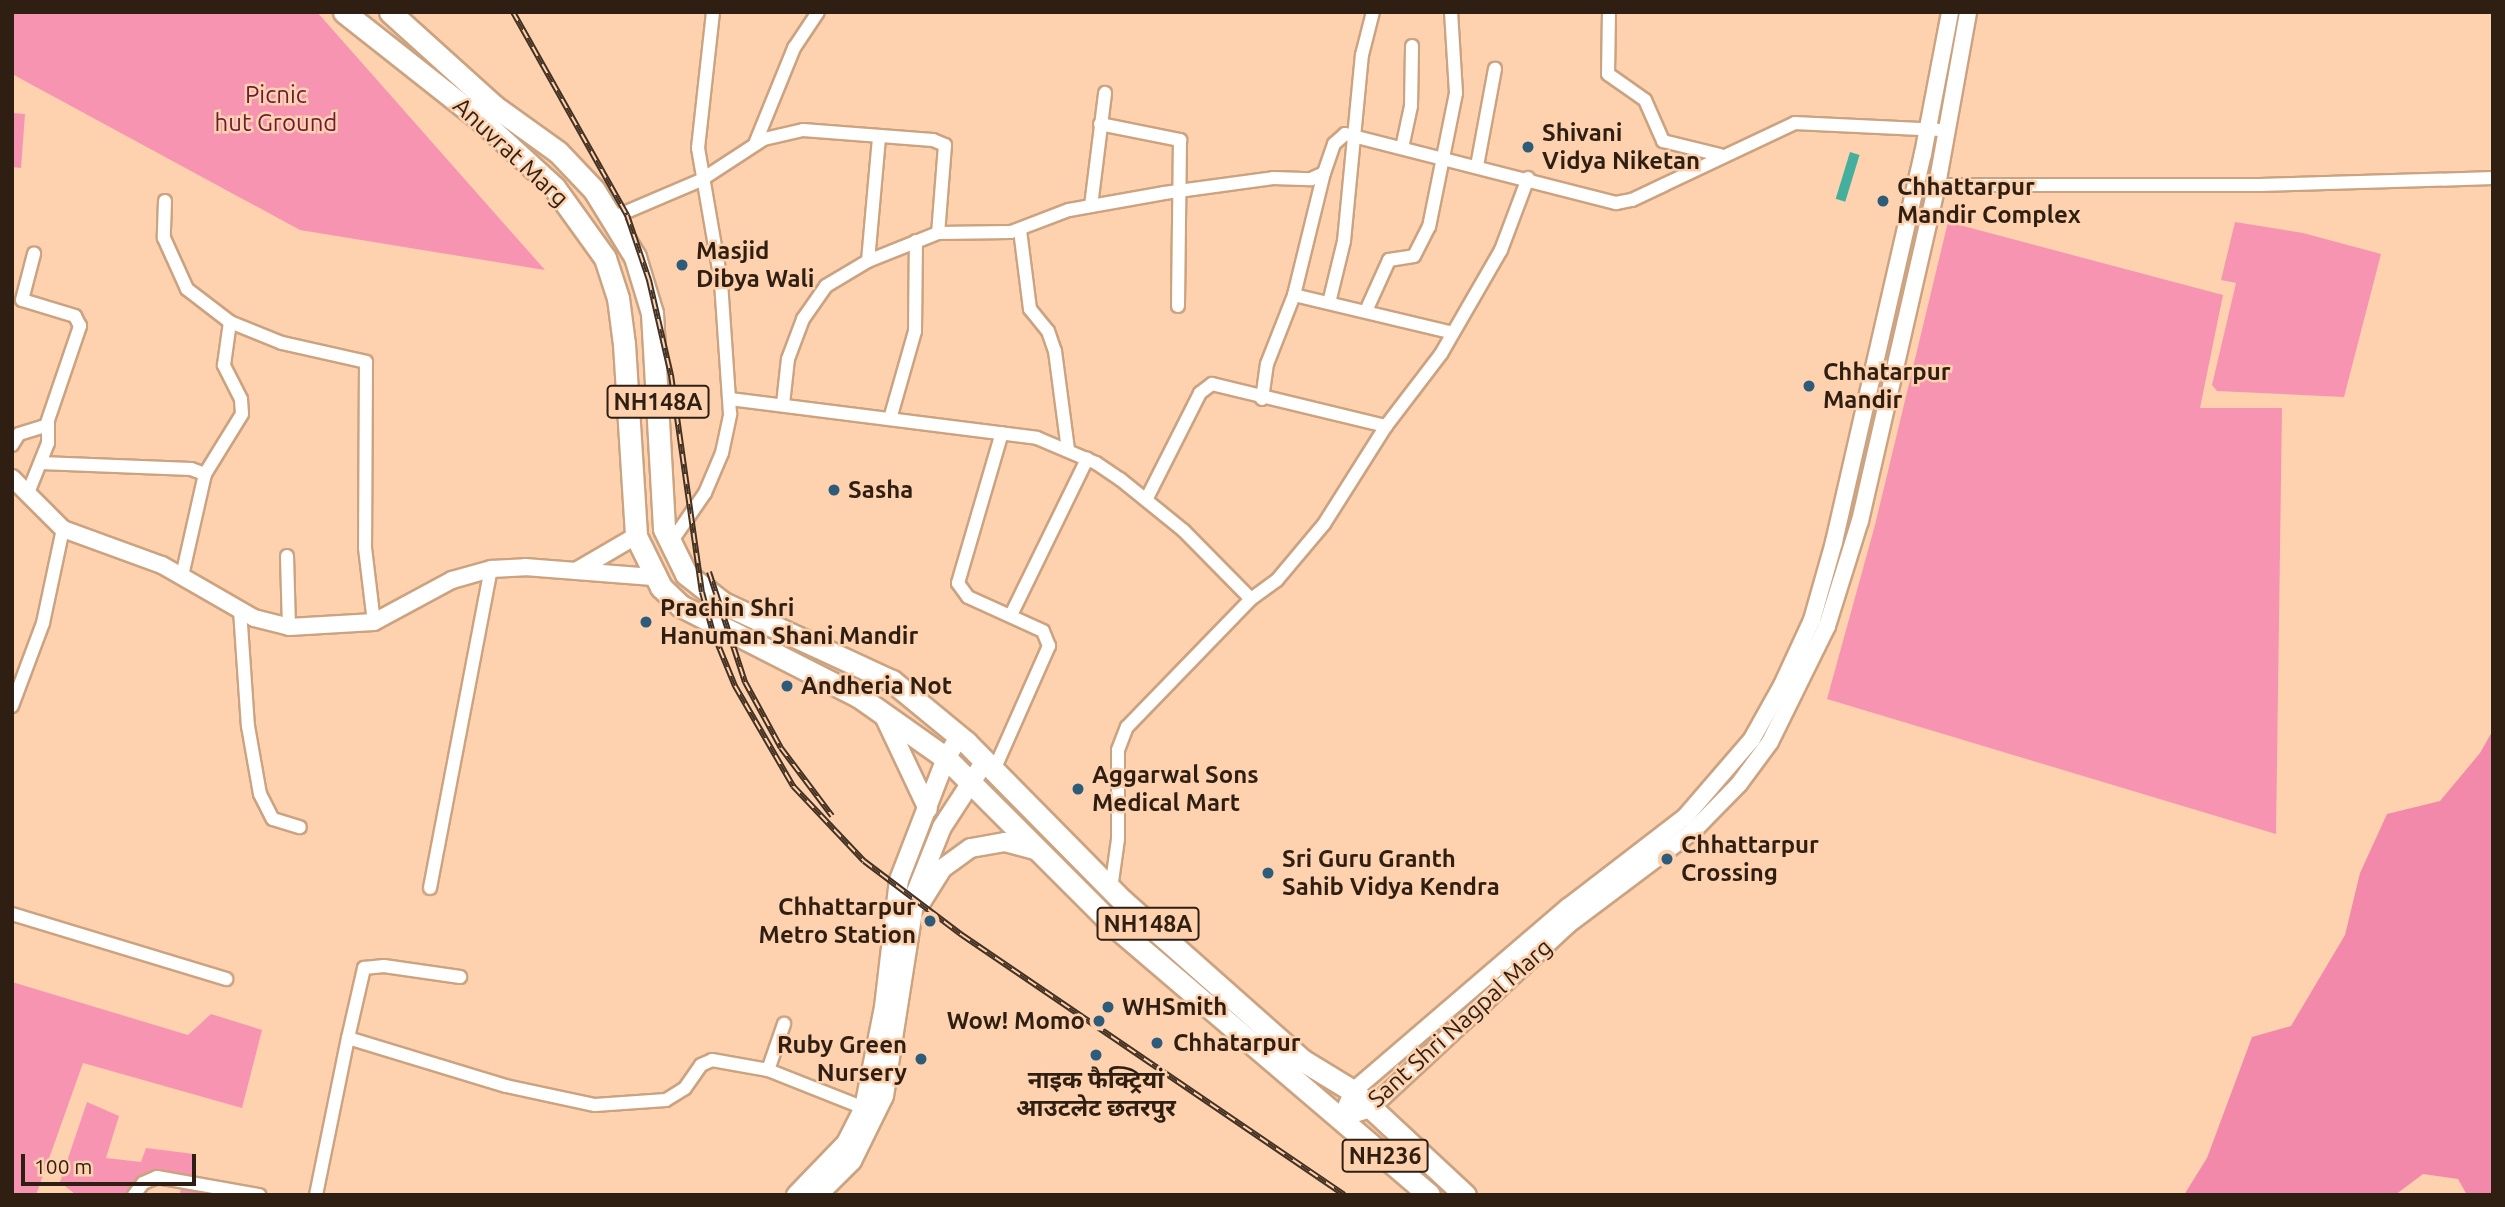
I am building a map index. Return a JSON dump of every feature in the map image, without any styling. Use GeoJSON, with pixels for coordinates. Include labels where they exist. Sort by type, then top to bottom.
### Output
{"type":"FeatureCollection","features":[{"type":"Feature","properties":{"kind":"highway","name":"Anuvrat Marg"},"geometry":{"type":"LineString","coordinates":[[344,12],[482,121],[543,178],[568,203],[605,258],[618,298],[624,344],[636,536],[653,577],[681,606],[881,710],[972,779]]}},
{"type":"Feature","properties":{"kind":"highway","name":"Anuvrat Marg"},"geometry":{"type":"LineString","coordinates":[[390,12],[494,106],[558,152],[594,190],[635,257],[652,313],[662,513],[669,545],[685,574],[709,594],[892,681],[960,736]]}},
{"type":"Feature","properties":{"kind":"highway","name":"NH148A"},"geometry":{"type":"LineString","coordinates":[[960,736],[1111,889],[1302,1060],[1353,1091],[1465,1195]]}},
{"type":"Feature","properties":{"kind":"highway","name":"NH148A"},"geometry":{"type":"LineString","coordinates":[[972,779],[1038,851],[1111,923],[1341,1118]]}},
{"type":"Feature","properties":{"kind":"highway","name":"NH236"},"geometry":{"type":"LineString","coordinates":[[1341,1118],[1429,1195]]}},
{"type":"Feature","properties":{"kind":"main road","name":"Sant Shri Nagpal Marg"},"geometry":{"type":"LineString","coordinates":[[1341,1118],[1353,1091],[1568,907],[1685,817],[1752,739],[1812,620],[1855,456],[1950,12]]}},
{"type":"Feature","properties":{"kind":"main road","name":"Sant Shri Nagpal Marg"},"geometry":{"type":"LineString","coordinates":[[1341,1118],[1370,1109],[1569,924],[1694,830],[1739,784],[1770,742],[1827,626],[1860,521],[1937,185],[1968,12]]}},
{"type":"Feature","properties":{"kind":"main road"},"geometry":{"type":"LineString","coordinates":[[1855,456],[1872,461]]}},
{"type":"Feature","properties":{"kind":"main road"},"geometry":{"type":"LineString","coordinates":[[12,478],[63,528],[183,576],[240,610],[289,627],[374,622],[452,580],[491,569],[653,577]]}},
{"type":"Feature","properties":{"kind":"main road"},"geometry":{"type":"LineString","coordinates":[[574,572],[636,536]]}},
{"type":"Feature","properties":{"kind":"main road"},"geometry":{"type":"LineString","coordinates":[[881,710],[928,809]]}},
{"type":"Feature","properties":{"kind":"main road"},"geometry":{"type":"LineString","coordinates":[[796,1195],[846,1143],[864,1108],[884,1007],[899,880],[946,758],[960,736]]}},
{"type":"Feature","properties":{"kind":"main road"},"geometry":{"type":"LineString","coordinates":[[818,1195],[852,1161],[884,1096],[915,915],[916,892],[942,827],[972,779],[990,766]]}},
{"type":"Feature","properties":{"kind":"main road"},"geometry":{"type":"LineString","coordinates":[[915,915],[943,868],[971,848],[1005,842],[1038,851]]}},
{"type":"Feature","properties":{"kind":"street"},"geometry":{"type":"LineString","coordinates":[[669,545],[714,473],[728,427],[730,399],[721,281],[701,180],[698,126],[713,12]]}},
{"type":"Feature","properties":{"kind":"street"},"geometry":{"type":"LineString","coordinates":[[755,144],[794,48],[818,12]]}},
{"type":"Feature","properties":{"kind":"street"},"geometry":{"type":"LineString","coordinates":[[1329,303],[1344,241],[1357,134],[1362,55],[1373,12]]}},
{"type":"Feature","properties":{"kind":"street"},"geometry":{"type":"LineString","coordinates":[[1366,311],[1389,260],[1414,256],[1425,239],[1455,93],[1451,12]]}},
{"type":"Feature","properties":{"kind":"street"},"geometry":{"type":"LineString","coordinates":[[1609,12],[1608,74],[1645,100],[1663,141],[1720,155]]}},
{"type":"Feature","properties":{"kind":"street"},"geometry":{"type":"LineString","coordinates":[[1402,148],[1411,106],[1412,46]]}},
{"type":"Feature","properties":{"kind":"street"},"geometry":{"type":"LineString","coordinates":[[1477,166],[1495,69]]}},
{"type":"Feature","properties":{"kind":"street"},"geometry":{"type":"LineString","coordinates":[[1091,206],[1105,93]]}},
{"type":"Feature","properties":{"kind":"street"},"geometry":{"type":"LineString","coordinates":[[1262,399],[1267,363],[1294,295],[1324,173],[1337,139],[1357,134],[1443,159],[1528,178],[1608,202],[1623,202],[1781,127],[1808,120],[1945,130]]}},
{"type":"Feature","properties":{"kind":"street"},"geometry":{"type":"LineString","coordinates":[[1100,124],[1180,140],[1178,306]]}},
{"type":"Feature","properties":{"kind":"street"},"geometry":{"type":"LineString","coordinates":[[612,218],[701,180],[755,144],[803,130],[933,140],[945,145],[939,233]]}},
{"type":"Feature","properties":{"kind":"street"},"geometry":{"type":"LineString","coordinates":[[868,261],[879,137]]}},
{"type":"Feature","properties":{"kind":"street"},"geometry":{"type":"LineString","coordinates":[[783,404],[793,341],[807,311],[826,286],[868,261],[939,233],[1020,230],[1069,210],[1273,178],[1304,180],[1324,173]]}},
{"type":"Feature","properties":{"kind":"street"},"geometry":{"type":"LineString","coordinates":[[1111,889],[1118,839],[1118,750],[1127,727],[1251,599],[1276,580],[1324,524],[1386,426],[1434,365],[1453,333],[1501,250],[1528,178]]}},
{"type":"Feature","properties":{"kind":"street"},"geometry":{"type":"LineString","coordinates":[[1937,185],[2260,185],[2493,178]]}},
{"type":"Feature","properties":{"kind":"street"},"geometry":{"type":"LineString","coordinates":[[165,201],[164,238],[187,289],[230,322],[282,343],[366,362],[365,548],[374,622]]}},
{"type":"Feature","properties":{"kind":"street"},"geometry":{"type":"LineString","coordinates":[[1020,230],[1030,309],[1048,331],[1055,351],[1068,450]]}},
{"type":"Feature","properties":{"kind":"street"},"geometry":{"type":"LineString","coordinates":[[890,419],[915,331],[916,241]]}},
{"type":"Feature","properties":{"kind":"street"},"geometry":{"type":"LineString","coordinates":[[28,493],[41,463],[48,423],[80,326],[75,316],[22,300],[34,254]]}},
{"type":"Feature","properties":{"kind":"street"},"geometry":{"type":"LineString","coordinates":[[1294,295],[1453,333]]}},
{"type":"Feature","properties":{"kind":"street"},"geometry":{"type":"LineString","coordinates":[[183,576],[205,474],[242,414],[241,399],[224,365],[230,322]]}},
{"type":"Feature","properties":{"kind":"street"},"geometry":{"type":"LineString","coordinates":[[1146,500],[1205,387],[1221,386],[1262,399],[1327,409],[1386,426]]}},
{"type":"Feature","properties":{"kind":"street"},"geometry":{"type":"LineString","coordinates":[[730,399],[1037,438],[1087,459],[1146,500],[1251,599]]}},
{"type":"Feature","properties":{"kind":"street"},"geometry":{"type":"LineString","coordinates":[[12,445],[19,434],[48,423]]}},
{"type":"Feature","properties":{"kind":"street"},"geometry":{"type":"LineString","coordinates":[[990,766],[1049,646],[1043,631],[968,597],[958,583],[1002,433]]}},
{"type":"Feature","properties":{"kind":"street"},"geometry":{"type":"LineString","coordinates":[[1010,615],[1087,459]]}},
{"type":"Feature","properties":{"kind":"street"},"geometry":{"type":"LineString","coordinates":[[41,463],[191,469],[205,474]]}},
{"type":"Feature","properties":{"kind":"street"},"geometry":{"type":"LineString","coordinates":[[12,706],[43,623],[63,528]]}},
{"type":"Feature","properties":{"kind":"street"},"geometry":{"type":"LineString","coordinates":[[287,556],[289,627]]}},
{"type":"Feature","properties":{"kind":"street"},"geometry":{"type":"LineString","coordinates":[[430,888],[491,569]]}},
{"type":"Feature","properties":{"kind":"street"},"geometry":{"type":"LineString","coordinates":[[240,610],[248,726],[260,794],[273,819],[300,827]]}},
{"type":"Feature","properties":{"kind":"street"},"geometry":{"type":"LineString","coordinates":[[12,914],[226,979]]}},
{"type":"Feature","properties":{"kind":"street"},"geometry":{"type":"LineString","coordinates":[[316,1195],[364,968],[384,966],[460,977]]}},
{"type":"Feature","properties":{"kind":"street"},"geometry":{"type":"LineString","coordinates":[[768,1070],[784,1024]]}},
{"type":"Feature","properties":{"kind":"street"},"geometry":{"type":"LineString","coordinates":[[348,1038],[506,1086],[595,1105],[666,1100],[685,1088],[706,1062],[768,1070],[864,1108]]}},
{"type":"Feature","properties":{"kind":"street"},"geometry":{"type":"LineString","coordinates":[[134,1195],[143,1183],[157,1177],[259,1195]]}},
{"type":"Feature","properties":{"kind":"green space","name":"Picnic hut Ground"},"geometry":{"type":"Polygon","coordinates":[[[12,12],[317,12],[545,270],[300,230],[12,74],[12,12]]]}},
{"type":"Feature","properties":{"kind":"green space"},"geometry":{"type":"Polygon","coordinates":[[[12,113],[25,114],[21,168],[12,167],[12,113]]]}},
{"type":"Feature","properties":{"kind":"green space"},"geometry":{"type":"Polygon","coordinates":[[[1948,222],[2223,295],[2200,408],[2282,408],[2276,834],[1827,699],[1875,525],[1948,222]]]}},
{"type":"Feature","properties":{"kind":"green space"},"geometry":{"type":"Polygon","coordinates":[[[2235,222],[2303,233],[2381,254],[2344,397],[2217,391],[2212,385],[2236,283],[2221,280],[2235,222]]]}},
{"type":"Feature","properties":{"kind":"green space"},"geometry":{"type":"Polygon","coordinates":[[[12,982],[188,1035],[211,1014],[262,1030],[242,1108],[83,1063],[36,1195],[12,1195],[12,982]]]}},
{"type":"Feature","properties":{"kind":"green space"},"geometry":{"type":"Polygon","coordinates":[[[87,1102],[119,1116],[106,1158],[141,1162],[146,1148],[194,1154],[195,1174],[209,1195],[180,1195],[182,1174],[151,1170],[142,1195],[76,1195],[60,1182],[87,1102]]]}},
{"type":"Feature","properties":{"kind":"shaded area"},"geometry":{"type":"Polygon","coordinates":[[[2493,730],[2493,1195],[2467,1195],[2458,1179],[2423,1174],[2395,1195],[2184,1195],[2207,1158],[2252,1037],[2291,1026],[2345,935],[2360,873],[2387,814],[2440,801],[2480,753],[2493,730]]]}},
{"type":"Feature","properties":{"kind":"water"},"geometry":{"type":"Polygon","coordinates":[[[1850,152],[1860,155],[1845,202],[1836,199],[1850,152]]]}},
{"type":"Feature","properties":{"kind":"railway"},"geometry":{"type":"LineString","coordinates":[[513,12],[627,215],[649,280],[671,375],[702,592],[712,630],[735,686],[793,786],[864,861],[962,935],[1344,1195]]}},
{"type":"Feature","properties":{"kind":"railway"},"geometry":{"type":"LineString","coordinates":[[709,572],[745,682],[781,748],[832,816]]}},
{"type":"Feature","properties":{"kind":"place","name":"Shivani Vidya Niketan"},"geometry":{"type":"Point","coordinates":[1528,147]}},
{"type":"Feature","properties":{"kind":"place","name":"Chhattarpur Mandir Complex"},"geometry":{"type":"Point","coordinates":[1883,201]}},
{"type":"Feature","properties":{"kind":"place","name":"Masjid Dibya Wali"},"geometry":{"type":"Point","coordinates":[682,265]}},
{"type":"Feature","properties":{"kind":"place","name":"Chhatarpur Mandir"},"geometry":{"type":"Point","coordinates":[1809,386]}},
{"type":"Feature","properties":{"kind":"place","name":"Sasha"},"geometry":{"type":"Point","coordinates":[834,490]}},
{"type":"Feature","properties":{"kind":"place","name":"Prachin Shri Hanuman Shani Mandir"},"geometry":{"type":"Point","coordinates":[646,622]}},
{"type":"Feature","properties":{"kind":"place","name":"Andheria Not"},"geometry":{"type":"Point","coordinates":[787,686]}},
{"type":"Feature","properties":{"kind":"place","name":"Aggarwal Sons Medical Mart"},"geometry":{"type":"Point","coordinates":[1078,789]}},
{"type":"Feature","properties":{"kind":"place","name":"Chhattarpur Crossing"},"geometry":{"type":"Point","coordinates":[1667,859]}},
{"type":"Feature","properties":{"kind":"place","name":"Sri Guru Granth Sahib Vidya Kendra"},"geometry":{"type":"Point","coordinates":[1268,873]}},
{"type":"Feature","properties":{"kind":"place","name":"Chhattarpur Metro Station"},"geometry":{"type":"Point","coordinates":[930,921]}},
{"type":"Feature","properties":{"kind":"place","name":"WHSmith"},"geometry":{"type":"Point","coordinates":[1108,1007]}},
{"type":"Feature","properties":{"kind":"place","name":"Wow! Momo"},"geometry":{"type":"Point","coordinates":[1099,1021]}},
{"type":"Feature","properties":{"kind":"place","name":"Chhatarpur"},"geometry":{"type":"Point","coordinates":[1157,1043]}},
{"type":"Feature","properties":{"kind":"place","name":"नाइक फैक्ट्रियां आउटलेट छतरपुर"},"geometry":{"type":"Point","coordinates":[1096,1055]}},
{"type":"Feature","properties":{"kind":"place","name":"Ruby Green Nursery"},"geometry":{"type":"Point","coordinates":[921,1059]}}]}
